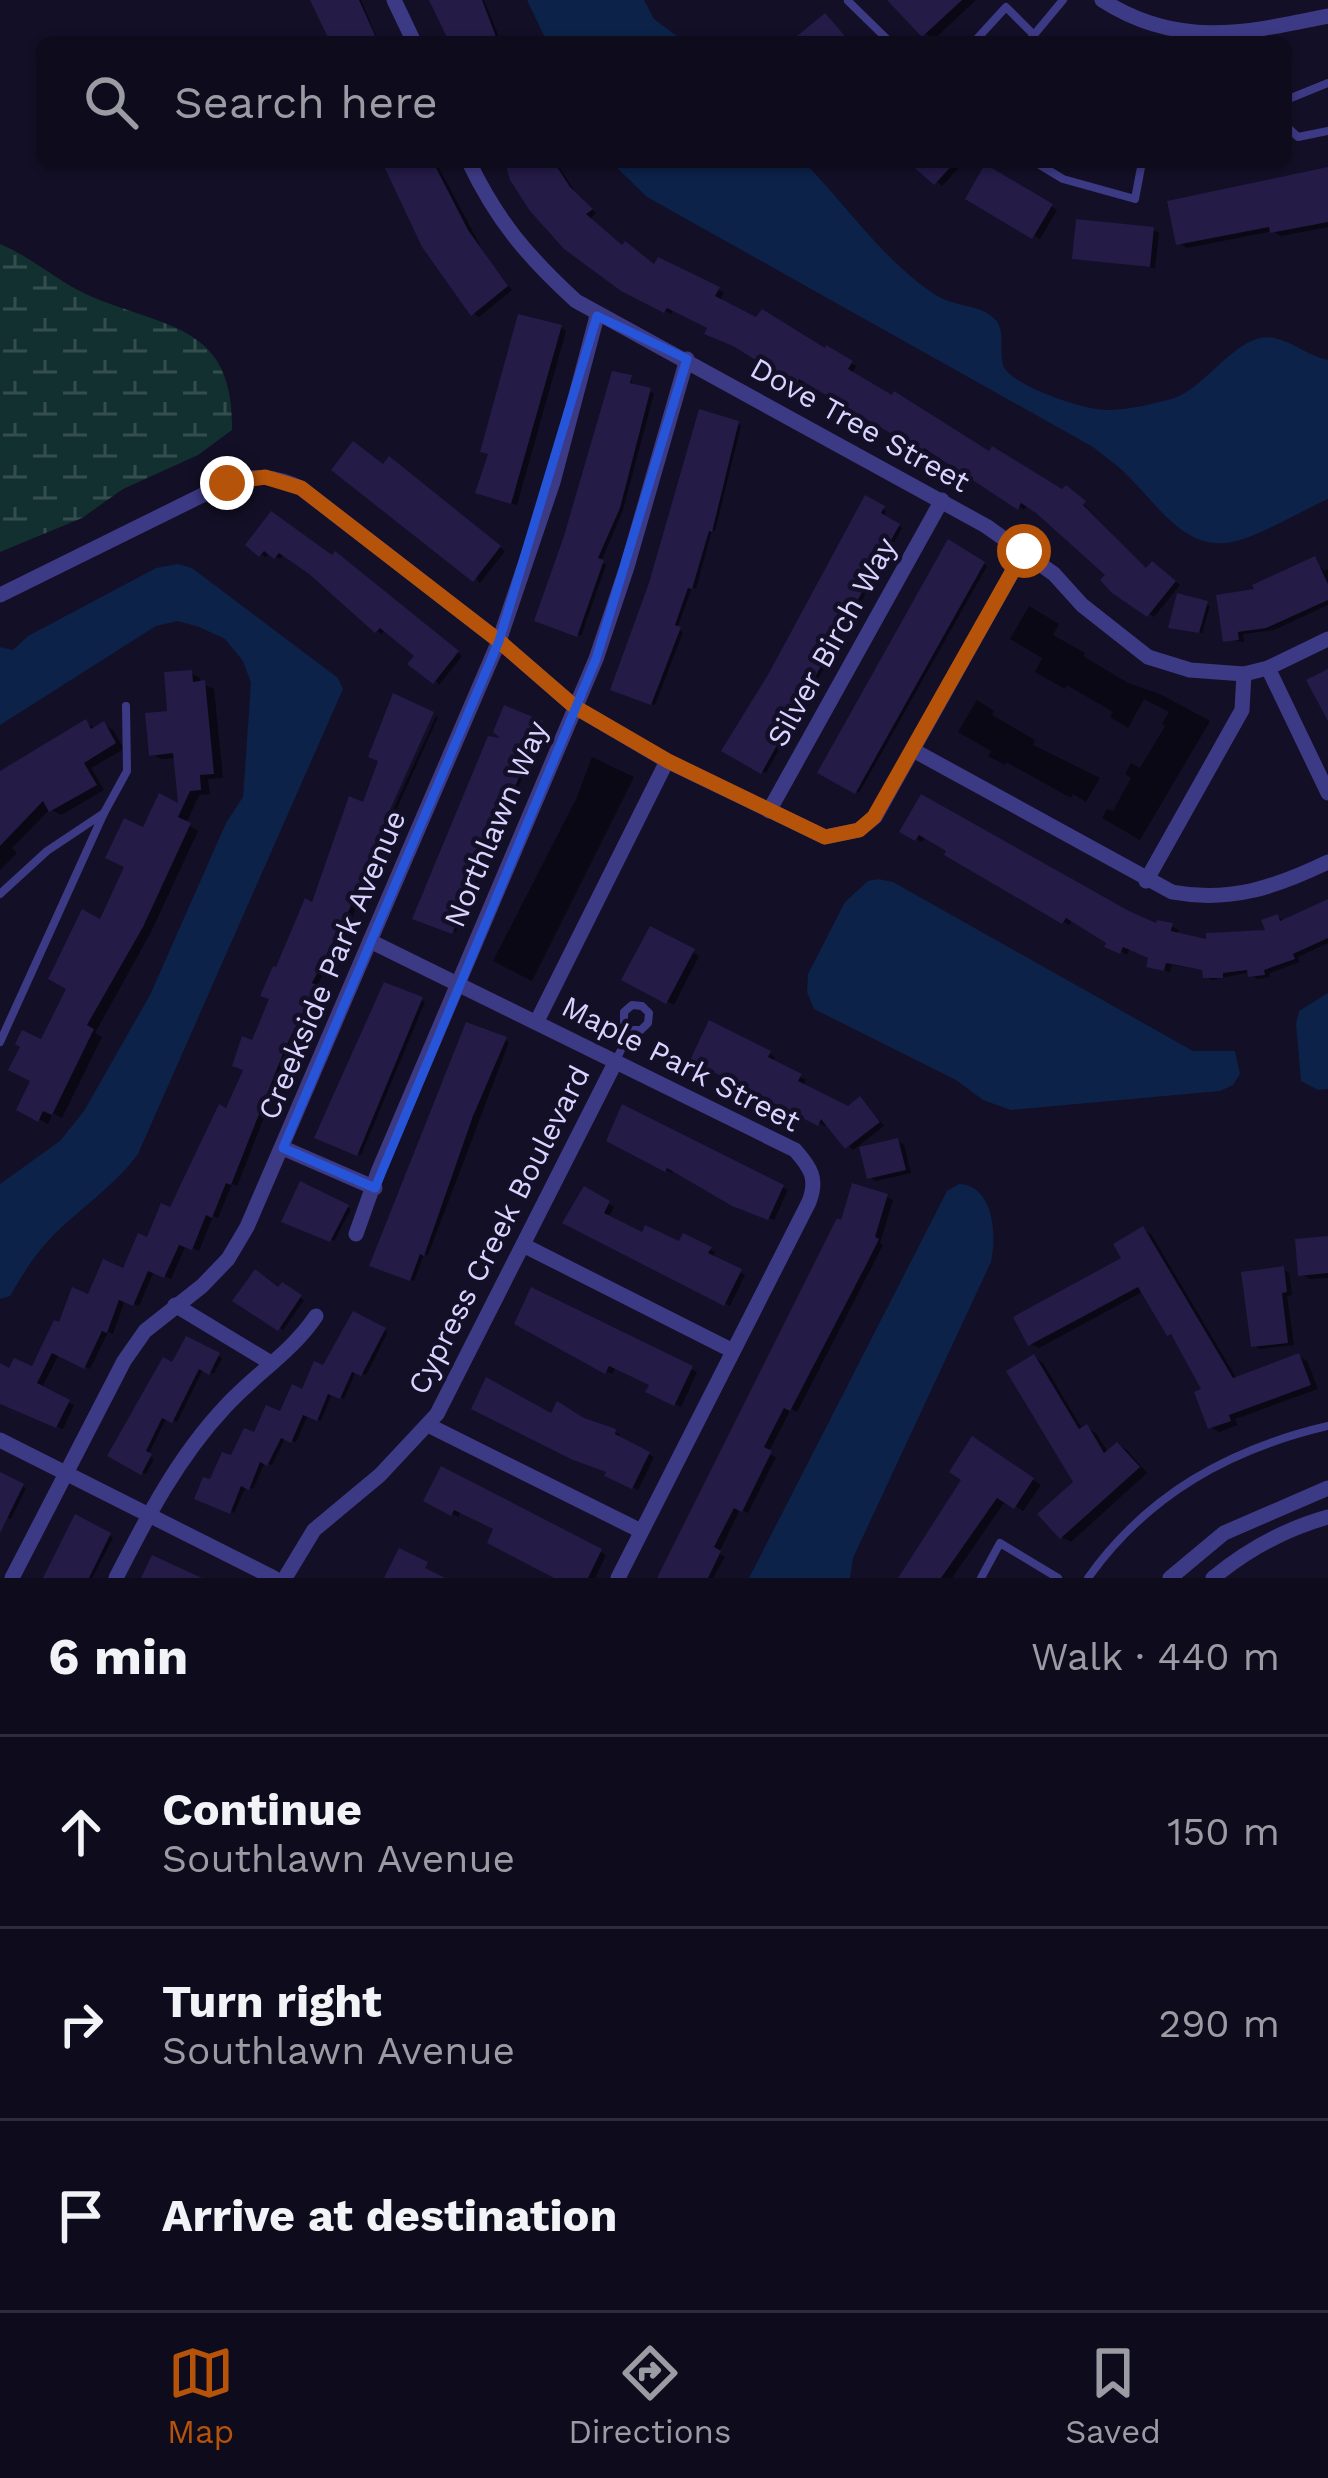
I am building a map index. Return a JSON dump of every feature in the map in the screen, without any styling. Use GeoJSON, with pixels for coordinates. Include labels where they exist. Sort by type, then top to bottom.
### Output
{"type":"FeatureCollection","features":[{"type":"Feature","properties":{"kind":"street"},"geometry":{"type":"LineString","coordinates":[[394,0],[410,36]]}},
{"type":"Feature","properties":{"kind":"street"},"geometry":{"type":"LineString","coordinates":[[1102,0],[1126,15],[1164,28],[1211,36],[1328,16]]}},
{"type":"Feature","properties":{"kind":"street","name":"Dove Tree Street"},"geometry":{"type":"LineString","coordinates":[[473,168],[491,209],[533,261],[597,316],[687,359],[942,500],[1024,551],[1120,638],[1148,656],[1190,670],[1244,674],[1268,668],[1328,639]]}},
{"type":"Feature","properties":{"kind":"street","name":"Creekside Park Avenue"},"geometry":{"type":"LineString","coordinates":[[12,1565],[68,1472],[124,1361],[145,1331],[229,1259],[248,1227],[499,641],[553,482],[597,316]]}},
{"type":"Feature","properties":{"kind":"street","name":"Northlawn Way"},"geometry":{"type":"LineString","coordinates":[[356,1234],[575,707],[627,567],[687,359]]}},
{"type":"Feature","properties":{"kind":"street"},"geometry":{"type":"LineString","coordinates":[[0,595],[227,483],[265,477],[301,488],[499,641],[575,707],[668,761],[825,837],[859,830],[874,817],[1024,551]]}},
{"type":"Feature","properties":{"kind":"street","name":"Silver Birch Way"},"geometry":{"type":"LineString","coordinates":[[769,811],[942,500]]}},
{"type":"Feature","properties":{"kind":"street"},"geometry":{"type":"LineString","coordinates":[[1268,668],[1328,793]]}},
{"type":"Feature","properties":{"kind":"street"},"geometry":{"type":"LineString","coordinates":[[1146,881],[1242,710],[1244,674]]}},
{"type":"Feature","properties":{"kind":"street"},"geometry":{"type":"LineString","coordinates":[[913,750],[1172,892],[1199,898],[1236,896],[1282,884],[1328,862]]}},
{"type":"Feature","properties":{"kind":"street"},"geometry":{"type":"LineString","coordinates":[[537,1021],[668,761]]}},
{"type":"Feature","properties":{"kind":"street","name":"Maple Park Street"},"geometry":{"type":"LineString","coordinates":[[370,941],[795,1150],[810,1166],[815,1186],[808,1202],[618,1578]]}},
{"type":"Feature","properties":{"kind":"street","name":"Cypress Creek Boulevard"},"geometry":{"type":"LineString","coordinates":[[284,1578],[314,1531],[380,1475],[428,1425],[615,1063]]}},
{"type":"Feature","properties":{"kind":"street"},"geometry":{"type":"LineString","coordinates":[[283,1148],[375,1189]]}},
{"type":"Feature","properties":{"kind":"street"},"geometry":{"type":"LineString","coordinates":[[523,1245],[733,1351]]}},
{"type":"Feature","properties":{"kind":"street"},"geometry":{"type":"LineString","coordinates":[[175,1305],[271,1363]]}},
{"type":"Feature","properties":{"kind":"street"},"geometry":{"type":"LineString","coordinates":[[116,1578],[195,1441],[316,1316]]}},
{"type":"Feature","properties":{"kind":"street"},"geometry":{"type":"LineString","coordinates":[[428,1425],[641,1531]]}},
{"type":"Feature","properties":{"kind":"street"},"geometry":{"type":"LineString","coordinates":[[0,1440],[274,1578]]}},
{"type":"Feature","properties":{"kind":"street"},"geometry":{"type":"LineString","coordinates":[[1170,1578],[1224,1533],[1328,1488]]}},
{"type":"Feature","properties":{"kind":"street"},"geometry":{"type":"LineString","coordinates":[[1213,1578],[1238,1557],[1294,1526],[1328,1517]]}},
{"type":"Feature","properties":{"kind":"lane"},"geometry":{"type":"LineString","coordinates":[[1032,36],[1063,0]]}},
{"type":"Feature","properties":{"kind":"lane"},"geometry":{"type":"LineString","coordinates":[[848,1],[884,36]]}},
{"type":"Feature","properties":{"kind":"lane"},"geometry":{"type":"LineString","coordinates":[[979,36],[1006,7],[1028,36]]}},
{"type":"Feature","properties":{"kind":"lane"},"geometry":{"type":"LineString","coordinates":[[1292,98],[1328,83]]}},
{"type":"Feature","properties":{"kind":"lane"},"geometry":{"type":"LineString","coordinates":[[1292,132],[1298,137],[1328,131]]}},
{"type":"Feature","properties":{"kind":"lane"},"geometry":{"type":"LineString","coordinates":[[1045,168],[1135,200],[1141,168]]}},
{"type":"Feature","properties":{"kind":"lane"},"geometry":{"type":"LineString","coordinates":[[0,1042],[127,771],[126,706]]}},
{"type":"Feature","properties":{"kind":"lane"},"geometry":{"type":"LineString","coordinates":[[0,894],[47,851],[104,813]]}},
{"type":"Feature","properties":{"kind":"lane"},"geometry":{"type":"LineString","coordinates":[[615,1063],[631,1030]]}},
{"type":"Feature","properties":{"kind":"lane"},"geometry":{"type":"LineString","coordinates":[[1088,1578],[1108,1549],[1155,1503],[1190,1480],[1234,1455],[1328,1426]]}},
{"type":"Feature","properties":{"kind":"lane"},"geometry":{"type":"LineString","coordinates":[[981,1578],[1000,1544],[1058,1578]]}},
{"type":"Feature","properties":{"kind":"highlighted area"},"geometry":{"type":"Polygon","coordinates":[[[597,316],[687,359],[596,659],[375,1188],[283,1148],[499,641],[597,316]]]}},
{"type":"Feature","properties":{"kind":"green space"},"geometry":{"type":"Polygon","coordinates":[[[0,244],[78,290],[191,336],[221,369],[230,395],[232,430],[198,455],[123,489],[82,518],[0,552],[0,244]]]}},
{"type":"Feature","properties":{"kind":"water"},"geometry":{"type":"Polygon","coordinates":[[[527,0],[644,0],[654,19],[677,36],[544,36],[527,0]]]}},
{"type":"Feature","properties":{"kind":"water"},"geometry":{"type":"Polygon","coordinates":[[[617,168],[809,168],[913,278],[939,297],[984,311],[996,320],[1003,365],[1009,373],[1034,389],[1084,406],[1116,410],[1171,399],[1197,384],[1236,350],[1264,337],[1328,360],[1328,499],[1243,539],[1207,542],[1192,536],[1093,447],[647,197],[617,168]]]}},
{"type":"Feature","properties":{"kind":"water"},"geometry":{"type":"Polygon","coordinates":[[[178,564],[192,568],[338,678],[343,689],[138,1154],[48,1241],[10,1296],[0,1299],[0,1184],[60,1141],[84,1111],[150,995],[226,823],[243,797],[251,683],[243,661],[225,639],[178,621],[156,626],[0,725],[0,647],[13,650],[28,636],[156,568],[178,564]]]}},
{"type":"Feature","properties":{"kind":"water"},"geometry":{"type":"Polygon","coordinates":[[[868,881],[893,882],[1193,1051],[1235,1051],[1240,1074],[1233,1085],[1220,1091],[1011,1110],[983,1100],[956,1080],[814,1009],[807,992],[808,974],[845,902],[868,881]]]}},
{"type":"Feature","properties":{"kind":"water"},"geometry":{"type":"Polygon","coordinates":[[[1328,993],[1328,1089],[1318,1090],[1301,1081],[1296,1024],[1299,1011],[1328,993]]]}},
{"type":"Feature","properties":{"kind":"water"},"geometry":{"type":"Polygon","coordinates":[[[959,1184],[980,1193],[986,1202],[993,1226],[991,1262],[853,1558],[850,1578],[749,1578],[947,1191],[959,1184]]]}},
{"type":"Feature","properties":{"kind":"building"},"geometry":{"type":"Polygon","coordinates":[[[310,0],[359,0],[375,36],[327,36],[310,0]]]}},
{"type":"Feature","properties":{"kind":"building"},"geometry":{"type":"Polygon","coordinates":[[[429,0],[482,0],[496,36],[446,36],[429,0]]]}},
{"type":"Feature","properties":{"kind":"building"},"geometry":{"type":"Polygon","coordinates":[[[887,0],[962,0],[923,36],[887,0]]]}},
{"type":"Feature","properties":{"kind":"building"},"geometry":{"type":"Polygon","coordinates":[[[825,13],[845,36],[797,36],[825,13]]]}},
{"type":"Feature","properties":{"kind":"building"},"geometry":{"type":"Polygon","coordinates":[[[1328,167],[1328,222],[1270,233],[1269,227],[1176,245],[1167,201],[1328,167]]]}},
{"type":"Feature","properties":{"kind":"building"},"geometry":{"type":"Polygon","coordinates":[[[385,168],[436,168],[468,230],[508,286],[471,316],[422,247],[385,168]]]}},
{"type":"Feature","properties":{"kind":"building"},"geometry":{"type":"Polygon","coordinates":[[[507,168],[558,168],[593,209],[586,214],[622,245],[625,241],[654,264],[658,257],[720,287],[715,296],[756,317],[762,309],[853,361],[848,369],[892,395],[894,391],[989,451],[992,446],[1062,489],[1066,485],[1146,568],[1152,561],[1176,581],[1147,617],[1112,593],[1100,580],[1105,575],[1021,503],[1018,510],[924,448],[922,452],[799,379],[796,385],[704,334],[707,328],[621,291],[564,249],[510,180],[507,168]]]}},
{"type":"Feature","properties":{"kind":"building"},"geometry":{"type":"Polygon","coordinates":[[[915,168],[950,168],[934,185],[915,168]]]}},
{"type":"Feature","properties":{"kind":"building"},"geometry":{"type":"Polygon","coordinates":[[[983,168],[992,168],[1053,204],[1032,239],[965,199],[983,168]]]}},
{"type":"Feature","properties":{"kind":"building"},"geometry":{"type":"Polygon","coordinates":[[[1076,219],[1154,227],[1150,267],[1072,259],[1076,219]]]}},
{"type":"Feature","properties":{"kind":"building"},"geometry":{"type":"Polygon","coordinates":[[[518,314],[562,325],[511,504],[475,493],[488,454],[480,452],[518,314]]]}},
{"type":"Feature","properties":{"kind":"building"},"geometry":{"type":"Polygon","coordinates":[[[612,371],[632,375],[630,383],[651,388],[620,508],[598,558],[604,560],[577,637],[534,621],[612,371]]]}},
{"type":"Feature","properties":{"kind":"building"},"geometry":{"type":"Polygon","coordinates":[[[699,409],[739,421],[712,532],[692,589],[688,588],[675,625],[681,627],[651,705],[610,690],[649,583],[699,409]]]}},
{"type":"Feature","properties":{"kind":"building"},"geometry":{"type":"Polygon","coordinates":[[[353,441],[383,464],[389,456],[501,546],[473,582],[331,470],[353,441]]]}},
{"type":"Feature","properties":{"kind":"building"},"geometry":{"type":"Polygon","coordinates":[[[865,495],[885,506],[881,513],[900,524],[761,774],[721,751],[865,495]]]}},
{"type":"Feature","properties":{"kind":"building"},"geometry":{"type":"Polygon","coordinates":[[[271,511],[332,555],[335,551],[459,651],[433,684],[407,664],[414,656],[380,628],[375,633],[309,574],[279,553],[274,559],[264,551],[259,557],[245,545],[271,511]]]}},
{"type":"Feature","properties":{"kind":"building"},"geometry":{"type":"Polygon","coordinates":[[[948,539],[985,562],[855,794],[817,773],[948,539]]]}},
{"type":"Feature","properties":{"kind":"building"},"geometry":{"type":"Polygon","coordinates":[[[1315,556],[1328,584],[1328,600],[1266,628],[1238,632],[1239,640],[1223,642],[1216,595],[1254,589],[1252,585],[1315,556]]]}},
{"type":"Feature","properties":{"kind":"building"},"geometry":{"type":"Polygon","coordinates":[[[1177,593],[1208,601],[1199,633],[1168,628],[1177,593]]]}},
{"type":"Feature","properties":{"kind":"building"},"geometry":{"type":"Polygon","coordinates":[[[1328,669],[1328,721],[1306,680],[1328,669]]]}},
{"type":"Feature","properties":{"kind":"building"},"geometry":{"type":"Polygon","coordinates":[[[192,670],[193,682],[205,680],[214,774],[200,775],[201,790],[190,791],[178,817],[191,823],[143,927],[87,1025],[94,1029],[52,1115],[43,1111],[38,1122],[16,1110],[30,1081],[8,1070],[20,1047],[15,1044],[22,1030],[41,1039],[66,989],[48,979],[82,909],[100,919],[124,867],[105,858],[124,818],[143,827],[159,793],[178,803],[173,753],[149,756],[145,713],[167,711],[164,672],[192,670]]]}},
{"type":"Feature","properties":{"kind":"building"},"geometry":{"type":"Polygon","coordinates":[[[393,693],[434,712],[348,913],[312,983],[317,985],[286,1046],[231,1185],[226,1183],[212,1218],[206,1215],[192,1250],[179,1245],[164,1278],[148,1271],[133,1306],[119,1300],[107,1333],[102,1331],[84,1369],[52,1353],[37,1383],[70,1400],[56,1428],[0,1404],[0,1363],[9,1368],[14,1358],[32,1366],[54,1320],[59,1322],[72,1287],[88,1294],[103,1259],[123,1268],[138,1233],[147,1237],[161,1203],[170,1207],[219,1104],[226,1108],[243,1070],[232,1066],[242,1036],[252,1040],[269,999],[260,996],[305,898],[312,902],[349,796],[363,802],[378,761],[368,757],[393,693]]]}},
{"type":"Feature","properties":{"kind":"building"},"geometry":{"type":"Polygon","coordinates":[[[504,705],[543,721],[452,934],[412,919],[488,736],[500,738],[493,732],[504,705]]]}},
{"type":"Feature","properties":{"kind":"building"},"geometry":{"type":"Polygon","coordinates":[[[86,719],[91,729],[104,721],[116,743],[84,763],[97,785],[49,812],[43,801],[0,846],[0,771],[86,719]]]}},
{"type":"Feature","properties":{"kind":"building"},"geometry":{"type":"Polygon","coordinates":[[[921,794],[1129,911],[1156,923],[1173,923],[1171,931],[1206,939],[1206,933],[1265,930],[1261,920],[1278,914],[1280,921],[1328,899],[1328,938],[1293,954],[1295,959],[1264,970],[1265,975],[1248,977],[1247,970],[1203,978],[1202,970],[1166,963],[1164,971],[1146,967],[1148,958],[1123,947],[1120,954],[1104,947],[1106,943],[1066,918],[1062,924],[944,855],[946,851],[919,835],[915,841],[899,832],[921,794]]]}},
{"type":"Feature","properties":{"kind":"building"},"geometry":{"type":"Polygon","coordinates":[[[650,926],[695,949],[666,1004],[621,980],[650,926]]]}},
{"type":"Feature","properties":{"kind":"building"},"geometry":{"type":"Polygon","coordinates":[[[384,982],[423,997],[357,1156],[314,1138],[384,982]]]}},
{"type":"Feature","properties":{"kind":"building"},"geometry":{"type":"Polygon","coordinates":[[[709,1020],[771,1051],[768,1057],[802,1074],[798,1081],[848,1106],[860,1096],[880,1122],[845,1149],[821,1119],[818,1126],[690,1060],[709,1020]]]}},
{"type":"Feature","properties":{"kind":"building"},"geometry":{"type":"Polygon","coordinates":[[[466,1022],[507,1037],[473,1116],[424,1256],[420,1254],[410,1281],[369,1266],[466,1022]]]}},
{"type":"Feature","properties":{"kind":"building"},"geometry":{"type":"Polygon","coordinates":[[[622,1104],[784,1185],[768,1220],[606,1141],[622,1104]]]}},
{"type":"Feature","properties":{"kind":"building"},"geometry":{"type":"Polygon","coordinates":[[[898,1138],[906,1170],[867,1179],[859,1147],[898,1138]]]}},
{"type":"Feature","properties":{"kind":"building"},"geometry":{"type":"Polygon","coordinates":[[[300,1181],[349,1205],[330,1242],[281,1222],[300,1181]]]}},
{"type":"Feature","properties":{"kind":"building"},"geometry":{"type":"Polygon","coordinates":[[[852,1183],[888,1194],[875,1237],[879,1239],[790,1411],[784,1408],[764,1447],[772,1451],[742,1512],[734,1508],[714,1547],[721,1551],[708,1578],[657,1578],[837,1218],[841,1220],[852,1183]]]}},
{"type":"Feature","properties":{"kind":"building"},"geometry":{"type":"Polygon","coordinates":[[[584,1186],[610,1201],[604,1213],[642,1232],[645,1225],[679,1241],[683,1233],[712,1247],[708,1253],[742,1269],[724,1306],[562,1223],[584,1186]]]}},
{"type":"Feature","properties":{"kind":"building"},"geometry":{"type":"Polygon","coordinates":[[[1143,1226],[1233,1378],[1299,1353],[1311,1385],[1229,1415],[1231,1421],[1208,1429],[1194,1392],[1201,1389],[1138,1287],[1028,1346],[1013,1317],[1121,1258],[1113,1244],[1143,1226]]]}},
{"type":"Feature","properties":{"kind":"building"},"geometry":{"type":"Polygon","coordinates":[[[1328,1236],[1328,1273],[1298,1276],[1295,1239],[1328,1236]]]}},
{"type":"Feature","properties":{"kind":"building"},"geometry":{"type":"Polygon","coordinates":[[[1284,1266],[1288,1343],[1251,1347],[1241,1272],[1284,1266]]]}},
{"type":"Feature","properties":{"kind":"building"},"geometry":{"type":"Polygon","coordinates":[[[255,1269],[278,1287],[282,1282],[302,1295],[278,1331],[232,1301],[255,1269]]]}},
{"type":"Feature","properties":{"kind":"building"},"geometry":{"type":"Polygon","coordinates":[[[531,1287],[693,1366],[674,1406],[645,1392],[649,1385],[609,1366],[605,1374],[514,1324],[531,1287]]]}},
{"type":"Feature","properties":{"kind":"building"},"geometry":{"type":"Polygon","coordinates":[[[353,1311],[386,1328],[361,1376],[352,1372],[340,1399],[328,1394],[317,1421],[303,1415],[291,1443],[281,1438],[267,1466],[260,1462],[249,1490],[241,1486],[230,1514],[194,1499],[222,1452],[231,1455],[244,1428],[254,1432],[266,1405],[280,1411],[292,1384],[302,1389],[314,1361],[323,1365],[353,1311]]]}},
{"type":"Feature","properties":{"kind":"building"},"geometry":{"type":"Polygon","coordinates":[[[186,1336],[220,1353],[209,1375],[199,1369],[172,1423],[162,1418],[146,1451],[152,1454],[141,1475],[107,1456],[163,1357],[172,1362],[186,1336]]]}},
{"type":"Feature","properties":{"kind":"building"},"geometry":{"type":"Polygon","coordinates":[[[1034,1354],[1079,1429],[1087,1424],[1104,1453],[1117,1442],[1140,1467],[1060,1539],[1037,1514],[1073,1482],[1006,1371],[1034,1354]]]}},
{"type":"Feature","properties":{"kind":"building"},"geometry":{"type":"Polygon","coordinates":[[[486,1377],[551,1413],[557,1401],[584,1418],[616,1429],[615,1434],[650,1452],[632,1489],[604,1476],[606,1472],[471,1409],[486,1377]]]}},
{"type":"Feature","properties":{"kind":"building"},"geometry":{"type":"Polygon","coordinates":[[[972,1436],[1034,1478],[1014,1509],[997,1498],[941,1578],[898,1578],[961,1480],[949,1472],[972,1436]]]}},
{"type":"Feature","properties":{"kind":"building"},"geometry":{"type":"Polygon","coordinates":[[[441,1466],[602,1549],[588,1578],[554,1578],[487,1543],[493,1529],[423,1501],[441,1466]]]}},
{"type":"Feature","properties":{"kind":"building"},"geometry":{"type":"Polygon","coordinates":[[[0,1472],[24,1484],[0,1533],[0,1472]]]}},
{"type":"Feature","properties":{"kind":"building"},"geometry":{"type":"Polygon","coordinates":[[[75,1514],[111,1533],[89,1578],[43,1578],[75,1514]]]}},
{"type":"Feature","properties":{"kind":"building"},"geometry":{"type":"Polygon","coordinates":[[[399,1548],[428,1562],[425,1568],[445,1578],[384,1578],[399,1548]]]}},
{"type":"Feature","properties":{"kind":"building"},"geometry":{"type":"Polygon","coordinates":[[[152,1555],[202,1578],[141,1578],[152,1555]]]}},
{"type":"Feature","properties":{"kind":"route"},"geometry":{"type":"LineString","coordinates":[[227,483],[265,477],[301,488],[499,641],[575,707],[668,761],[825,837],[859,830],[874,817],[1024,551]]}}]}
